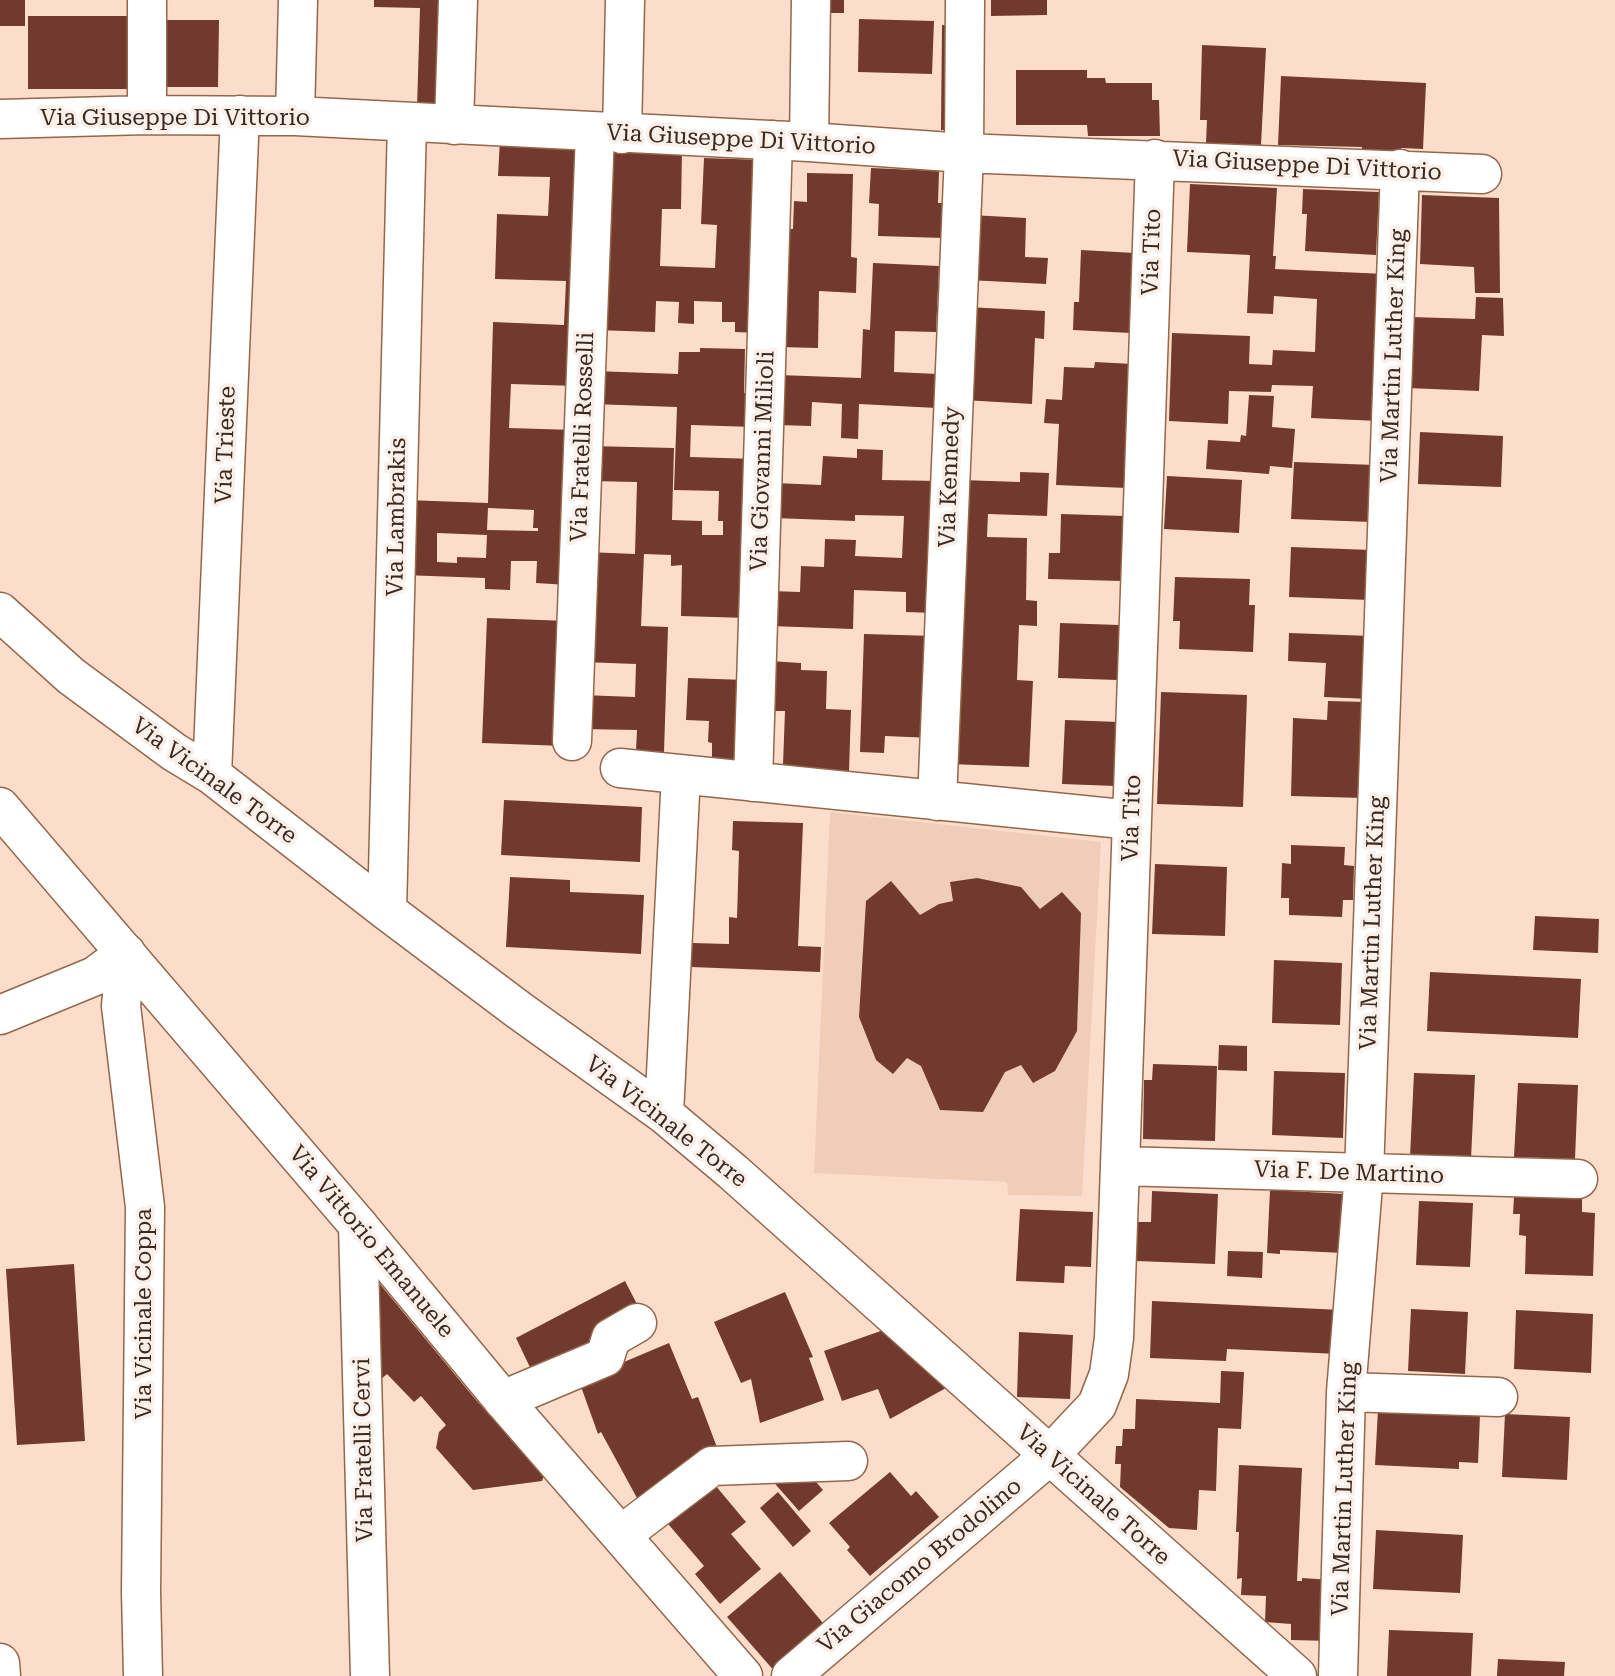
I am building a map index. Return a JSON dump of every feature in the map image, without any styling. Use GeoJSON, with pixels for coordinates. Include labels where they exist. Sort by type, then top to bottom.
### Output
{"type":"FeatureCollection","features":[{"type":"Feature","properties":{"kind":"street"},"geometry":{"type":"LineString","coordinates":[[146,115],[147,0]]}},
{"type":"Feature","properties":{"kind":"street"},"geometry":{"type":"LineString","coordinates":[[295,116],[298,0]]}},
{"type":"Feature","properties":{"kind":"street"},"geometry":{"type":"LineString","coordinates":[[454,125],[457,0]]}},
{"type":"Feature","properties":{"kind":"street","name":"Via Fratelli Rosselli"},"geometry":{"type":"LineString","coordinates":[[572,741],[609,133],[625,0]]}},
{"type":"Feature","properties":{"kind":"street","name":"Via Giovanni Milioli"},"geometry":{"type":"LineString","coordinates":[[752,782],[791,141],[811,0]]}},
{"type":"Feature","properties":{"kind":"street","name":"Via Kennedy"},"geometry":{"type":"LineString","coordinates":[[937,801],[964,153],[965,0]]}},
{"type":"Feature","properties":{"kind":"street","name":"Via Giuseppe Di Vittorio"},"geometry":{"type":"LineString","coordinates":[[0,119],[146,115],[295,116],[791,141],[964,153],[1482,174]]}},
{"type":"Feature","properties":{"kind":"street","name":"Via Trieste"},"geometry":{"type":"LineString","coordinates":[[212,775],[240,115]]}},
{"type":"Feature","properties":{"kind":"street","name":"Via Lambrakis"},"geometry":{"type":"LineString","coordinates":[[387,911],[407,122]]}},
{"type":"Feature","properties":{"kind":"street","name":"Via Tito"},"geometry":{"type":"LineString","coordinates":[[1049,1456],[1097,1405],[1109,1374],[1114,1338],[1155,159]]}},
{"type":"Feature","properties":{"kind":"street","name":"Via Martin Luther King"},"geometry":{"type":"LineString","coordinates":[[1338,1676],[1346,1392],[1364,1173],[1400,169]]}},
{"type":"Feature","properties":{"kind":"street","name":"Via Vicinale Torre"},"geometry":{"type":"LineString","coordinates":[[0,612],[71,676],[174,752],[212,775],[520,1011],[664,1114],[733,1172],[1297,1676]]}},
{"type":"Feature","properties":{"kind":"street"},"geometry":{"type":"LineString","coordinates":[[620,768],[1132,820]]}},
{"type":"Feature","properties":{"kind":"street"},"geometry":{"type":"LineString","coordinates":[[664,1114],[681,774]]}},
{"type":"Feature","properties":{"kind":"street","name":"Via Vittorio Emanuele"},"geometry":{"type":"LineString","coordinates":[[0,807],[358,1225],[503,1400],[743,1676]]}},
{"type":"Feature","properties":{"kind":"street"},"geometry":{"type":"LineString","coordinates":[[0,1015],[95,976],[126,953]]}},
{"type":"Feature","properties":{"kind":"street","name":"Via Vicinale Coppa"},"geometry":{"type":"LineString","coordinates":[[126,953],[121,1006],[145,1207],[142,1676]]}},
{"type":"Feature","properties":{"kind":"street","name":"Via F. De Martino"},"geometry":{"type":"LineString","coordinates":[[1120,1166],[1578,1179]]}},
{"type":"Feature","properties":{"kind":"street","name":"Via Fratelli Cervi"},"geometry":{"type":"LineString","coordinates":[[358,1225],[370,1676]]}},
{"type":"Feature","properties":{"kind":"street"},"geometry":{"type":"LineString","coordinates":[[503,1400],[605,1357],[611,1338],[637,1323]]}},
{"type":"Feature","properties":{"kind":"street"},"geometry":{"type":"LineString","coordinates":[[1346,1392],[1498,1397]]}},
{"type":"Feature","properties":{"kind":"street","name":"Via Giacomo Brodolino"},"geometry":{"type":"LineString","coordinates":[[791,1676],[1049,1456]]}},
{"type":"Feature","properties":{"kind":"street"},"geometry":{"type":"LineString","coordinates":[[621,1535],[712,1466],[848,1461]]}},
{"type":"Feature","properties":{"kind":"street"},"geometry":{"type":"LineString","coordinates":[[0,1663],[1,1676]]}},
{"type":"Feature","properties":{"kind":"shaded area"},"geometry":{"type":"Polygon","coordinates":[[[830,812],[1101,842],[1082,1196],[1008,1195],[1007,1182],[814,1173],[830,812]]]}},
{"type":"Feature","properties":{"kind":"building"},"geometry":{"type":"Polygon","coordinates":[[[0,0],[25,0],[25,26],[0,26],[0,0]]]}},
{"type":"Feature","properties":{"kind":"building"},"geometry":{"type":"Polygon","coordinates":[[[374,0],[449,0],[447,109],[417,108],[420,8],[374,7],[374,0]]]}},
{"type":"Feature","properties":{"kind":"building"},"geometry":{"type":"Polygon","coordinates":[[[828,0],[844,0],[844,13],[828,13],[828,0]]]}},
{"type":"Feature","properties":{"kind":"building"},"geometry":{"type":"Polygon","coordinates":[[[991,0],[1047,0],[1047,15],[991,16],[991,0]]]}},
{"type":"Feature","properties":{"kind":"building"},"geometry":{"type":"Polygon","coordinates":[[[28,16],[136,16],[136,89],[28,89],[28,16]]]}},
{"type":"Feature","properties":{"kind":"building"},"geometry":{"type":"Polygon","coordinates":[[[859,19],[934,21],[932,74],[858,72],[859,19]]]}},
{"type":"Feature","properties":{"kind":"building"},"geometry":{"type":"Polygon","coordinates":[[[160,20],[219,20],[218,87],[160,87],[160,20]]]}},
{"type":"Feature","properties":{"kind":"building"},"geometry":{"type":"Polygon","coordinates":[[[942,25],[956,26],[955,130],[941,130],[942,25]]]}},
{"type":"Feature","properties":{"kind":"building"},"geometry":{"type":"Polygon","coordinates":[[[1202,45],[1266,48],[1261,145],[1206,143],[1207,120],[1200,120],[1202,45]]]}},
{"type":"Feature","properties":{"kind":"building"},"geometry":{"type":"Polygon","coordinates":[[[1016,70],[1087,70],[1087,78],[1105,78],[1106,83],[1152,83],[1152,100],[1159,100],[1160,136],[1088,136],[1087,125],[1016,125],[1016,70]]]}},
{"type":"Feature","properties":{"kind":"building"},"geometry":{"type":"Polygon","coordinates":[[[1281,76],[1426,83],[1423,149],[1401,148],[1401,158],[1361,156],[1362,147],[1278,145],[1281,76]]]}},
{"type":"Feature","properties":{"kind":"building"},"geometry":{"type":"Polygon","coordinates":[[[500,139],[586,142],[577,386],[511,384],[509,428],[574,430],[568,585],[536,583],[537,561],[511,561],[510,590],[485,589],[485,578],[403,575],[406,500],[488,503],[493,322],[564,325],[566,281],[495,279],[497,214],[548,216],[550,177],[498,176],[500,139]],[[488,508],[487,530],[538,531],[538,528],[533,528],[534,510],[488,508]],[[437,533],[437,562],[457,563],[457,557],[486,558],[487,535],[437,533]]]}},
{"type":"Feature","properties":{"kind":"building"},"geometry":{"type":"Polygon","coordinates":[[[601,147],[682,150],[681,209],[662,209],[660,266],[715,268],[717,225],[701,224],[704,158],[763,160],[760,333],[735,332],[735,322],[722,322],[722,302],[694,301],[694,324],[678,323],[679,302],[656,301],[655,332],[595,330],[601,147]]]}},
{"type":"Feature","properties":{"kind":"building"},"geometry":{"type":"Polygon","coordinates":[[[871,168],[939,171],[938,203],[945,203],[944,238],[878,236],[879,204],[869,203],[871,168]]]}},
{"type":"Feature","properties":{"kind":"building"},"geometry":{"type":"Polygon","coordinates":[[[807,173],[853,174],[851,257],[857,258],[856,293],[819,291],[818,348],[780,347],[786,229],[793,229],[794,201],[807,202],[807,173]]]}},
{"type":"Feature","properties":{"kind":"building"},"geometry":{"type":"Polygon","coordinates":[[[1190,184],[1277,188],[1273,256],[1276,256],[1275,269],[1385,274],[1378,421],[1311,418],[1313,386],[1272,385],[1271,392],[1229,391],[1228,424],[1169,421],[1172,333],[1250,336],[1249,364],[1272,365],[1273,350],[1315,352],[1317,299],[1274,296],[1273,314],[1247,313],[1250,255],[1187,252],[1190,184]]]}},
{"type":"Feature","properties":{"kind":"building"},"geometry":{"type":"Polygon","coordinates":[[[1303,189],[1379,192],[1376,255],[1305,251],[1307,214],[1302,214],[1303,189]]]}},
{"type":"Feature","properties":{"kind":"building"},"geometry":{"type":"Polygon","coordinates":[[[1422,195],[1499,198],[1500,293],[1475,293],[1474,267],[1420,264],[1422,195]]]}},
{"type":"Feature","properties":{"kind":"building"},"geometry":{"type":"Polygon","coordinates":[[[971,215],[1026,218],[1025,257],[1048,258],[1046,284],[968,280],[971,215]]]}},
{"type":"Feature","properties":{"kind":"building"},"geometry":{"type":"Polygon","coordinates":[[[1081,250],[1135,253],[1131,333],[1073,330],[1074,302],[1079,302],[1081,250]]]}},
{"type":"Feature","properties":{"kind":"building"},"geometry":{"type":"Polygon","coordinates":[[[873,263],[939,266],[936,332],[895,331],[894,372],[938,374],[937,408],[859,404],[858,439],[841,438],[842,404],[812,402],[811,426],[777,425],[779,375],[861,378],[863,329],[870,330],[873,263]]]}},
{"type":"Feature","properties":{"kind":"building"},"geometry":{"type":"Polygon","coordinates":[[[1476,297],[1503,298],[1504,336],[1482,335],[1479,391],[1408,388],[1411,317],[1475,319],[1476,297]]]}},
{"type":"Feature","properties":{"kind":"building"},"geometry":{"type":"Polygon","coordinates":[[[967,307],[1045,311],[1044,339],[1035,338],[1032,404],[963,400],[967,307]]]}},
{"type":"Feature","properties":{"kind":"building"},"geometry":{"type":"Polygon","coordinates":[[[700,348],[745,349],[744,393],[755,393],[754,427],[691,425],[690,457],[756,459],[747,618],[681,616],[682,565],[671,566],[671,555],[644,554],[641,626],[668,627],[664,752],[636,751],[637,730],[581,729],[582,695],[635,697],[636,664],[583,662],[587,552],[635,554],[637,482],[590,481],[591,446],[674,448],[672,520],[702,521],[702,535],[723,535],[723,521],[718,521],[719,491],[674,490],[677,407],[593,404],[594,371],[678,374],[679,352],[700,352],[700,348]]]}},
{"type":"Feature","properties":{"kind":"building"},"geometry":{"type":"Polygon","coordinates":[[[1095,362],[1133,364],[1127,488],[1056,485],[1059,424],[1044,423],[1046,399],[1062,400],[1064,367],[1094,368],[1095,362]]]}},
{"type":"Feature","properties":{"kind":"building"},"geometry":{"type":"Polygon","coordinates":[[[1249,395],[1274,396],[1272,427],[1295,429],[1292,468],[1270,466],[1269,474],[1206,469],[1208,440],[1240,442],[1241,435],[1246,436],[1249,395]]]}},
{"type":"Feature","properties":{"kind":"building"},"geometry":{"type":"Polygon","coordinates":[[[1420,432],[1503,436],[1501,487],[1418,484],[1420,432]]]}},
{"type":"Feature","properties":{"kind":"building"},"geometry":{"type":"Polygon","coordinates":[[[857,449],[883,450],[882,480],[939,481],[934,613],[906,612],[906,592],[854,590],[853,629],[770,626],[771,591],[800,592],[801,566],[824,567],[825,539],[856,540],[855,556],[902,558],[904,516],[855,515],[855,521],[774,518],[775,483],[821,485],[823,456],[857,458],[857,449]]]}},
{"type":"Feature","properties":{"kind":"building"},"geometry":{"type":"Polygon","coordinates":[[[1294,462],[1375,465],[1372,522],[1291,519],[1294,462]]]}},
{"type":"Feature","properties":{"kind":"building"},"geometry":{"type":"Polygon","coordinates":[[[1020,472],[1049,473],[1047,516],[988,514],[987,537],[1027,538],[1026,600],[1037,601],[1037,626],[1019,625],[1017,680],[1033,681],[1029,767],[949,764],[961,480],[1020,482],[1020,472]]]}},
{"type":"Feature","properties":{"kind":"building"},"geometry":{"type":"Polygon","coordinates":[[[1167,476],[1242,480],[1239,533],[1164,529],[1167,476]]]}},
{"type":"Feature","properties":{"kind":"building"},"geometry":{"type":"Polygon","coordinates":[[[1061,514],[1125,516],[1122,581],[1048,579],[1049,553],[1060,553],[1061,514]]]}},
{"type":"Feature","properties":{"kind":"building"},"geometry":{"type":"Polygon","coordinates":[[[1291,547],[1371,550],[1369,600],[1289,597],[1291,547]]]}},
{"type":"Feature","properties":{"kind":"building"},"geometry":{"type":"Polygon","coordinates":[[[1175,577],[1250,579],[1249,605],[1255,605],[1253,652],[1179,649],[1180,621],[1173,621],[1175,577]]]}},
{"type":"Feature","properties":{"kind":"building"},"geometry":{"type":"Polygon","coordinates":[[[487,618],[568,621],[564,746],[482,743],[487,618]]]}},
{"type":"Feature","properties":{"kind":"building"},"geometry":{"type":"Polygon","coordinates":[[[1060,623],[1119,625],[1117,680],[1058,678],[1060,623]]]}},
{"type":"Feature","properties":{"kind":"building"},"geometry":{"type":"Polygon","coordinates":[[[1289,633],[1371,636],[1369,699],[1324,697],[1326,663],[1288,661],[1289,633]]]}},
{"type":"Feature","properties":{"kind":"building"},"geometry":{"type":"Polygon","coordinates":[[[864,634],[935,636],[932,738],[885,736],[884,753],[860,752],[864,634]]]}},
{"type":"Feature","properties":{"kind":"building"},"geometry":{"type":"Polygon","coordinates":[[[769,661],[801,663],[801,670],[827,671],[826,709],[851,710],[849,771],[783,765],[785,711],[768,711],[769,661]]]}},
{"type":"Feature","properties":{"kind":"building"},"geometry":{"type":"Polygon","coordinates":[[[688,678],[746,680],[743,762],[712,761],[712,743],[708,742],[709,721],[686,720],[688,678]]]}},
{"type":"Feature","properties":{"kind":"building"},"geometry":{"type":"Polygon","coordinates":[[[1161,692],[1247,695],[1243,807],[1157,804],[1161,692]]]}},
{"type":"Feature","properties":{"kind":"building"},"geometry":{"type":"Polygon","coordinates":[[[1328,701],[1367,702],[1363,798],[1291,796],[1293,718],[1327,720],[1328,701]]]}},
{"type":"Feature","properties":{"kind":"building"},"geometry":{"type":"Polygon","coordinates":[[[1065,720],[1119,722],[1116,786],[1062,784],[1065,720]]]}},
{"type":"Feature","properties":{"kind":"building"},"geometry":{"type":"Polygon","coordinates":[[[504,800],[642,807],[640,862],[501,855],[504,800]]]}},
{"type":"Feature","properties":{"kind":"building"},"geometry":{"type":"Polygon","coordinates":[[[733,821],[803,823],[798,946],[821,947],[820,972],[691,967],[692,943],[729,944],[729,917],[737,918],[739,851],[732,850],[733,821]]]}},
{"type":"Feature","properties":{"kind":"building"},"geometry":{"type":"Polygon","coordinates":[[[1291,845],[1345,847],[1344,865],[1354,866],[1353,900],[1343,900],[1342,917],[1289,915],[1289,898],[1281,898],[1282,863],[1291,864],[1291,845]]]}},
{"type":"Feature","properties":{"kind":"building"},"geometry":{"type":"Polygon","coordinates":[[[1155,864],[1227,867],[1225,936],[1152,934],[1155,864]]]}},
{"type":"Feature","properties":{"kind":"building"},"geometry":{"type":"Polygon","coordinates":[[[510,877],[570,880],[570,892],[644,895],[641,954],[506,947],[510,877]]]}},
{"type":"Feature","properties":{"kind":"building"},"geometry":{"type":"Polygon","coordinates":[[[977,878],[1021,887],[1040,909],[1062,892],[1081,913],[1077,1031],[1055,1071],[1033,1083],[1021,1065],[1005,1072],[983,1112],[940,1110],[921,1066],[907,1058],[893,1074],[876,1060],[859,1017],[866,901],[891,881],[920,915],[939,904],[953,901],[950,882],[977,878]]]}},
{"type":"Feature","properties":{"kind":"building"},"geometry":{"type":"Polygon","coordinates":[[[1535,916],[1599,919],[1598,953],[1533,950],[1535,916]]]}},
{"type":"Feature","properties":{"kind":"building"},"geometry":{"type":"Polygon","coordinates":[[[1274,960],[1342,963],[1340,1025],[1272,1023],[1274,960]]]}},
{"type":"Feature","properties":{"kind":"building"},"geometry":{"type":"Polygon","coordinates":[[[1430,972],[1581,979],[1578,1038],[1427,1031],[1430,972]]]}},
{"type":"Feature","properties":{"kind":"building"},"geometry":{"type":"Polygon","coordinates":[[[1219,1045],[1247,1046],[1247,1071],[1218,1070],[1219,1045]]]}},
{"type":"Feature","properties":{"kind":"building"},"geometry":{"type":"Polygon","coordinates":[[[1153,1064],[1217,1066],[1215,1141],[1143,1139],[1144,1080],[1152,1080],[1153,1064]]]}},
{"type":"Feature","properties":{"kind":"building"},"geometry":{"type":"Polygon","coordinates":[[[1274,1071],[1345,1073],[1343,1138],[1272,1135],[1274,1071]]]}},
{"type":"Feature","properties":{"kind":"building"},"geometry":{"type":"Polygon","coordinates":[[[1414,1073],[1475,1075],[1471,1159],[1410,1157],[1414,1073]]]}},
{"type":"Feature","properties":{"kind":"building"},"geometry":{"type":"Polygon","coordinates":[[[1518,1083],[1578,1085],[1575,1159],[1514,1157],[1518,1083]]]}},
{"type":"Feature","properties":{"kind":"building"},"geometry":{"type":"Polygon","coordinates":[[[1270,1190],[1346,1194],[1344,1253],[1280,1250],[1280,1254],[1267,1253],[1270,1190]]]}},
{"type":"Feature","properties":{"kind":"building"},"geometry":{"type":"Polygon","coordinates":[[[1152,1191],[1218,1194],[1215,1264],[1136,1261],[1138,1222],[1151,1222],[1152,1191]]]}},
{"type":"Feature","properties":{"kind":"building"},"geometry":{"type":"Polygon","coordinates":[[[1514,1197],[1582,1199],[1582,1212],[1595,1213],[1593,1276],[1525,1274],[1526,1236],[1519,1235],[1520,1214],[1513,1214],[1514,1197]]]}},
{"type":"Feature","properties":{"kind":"building"},"geometry":{"type":"Polygon","coordinates":[[[1419,1201],[1473,1203],[1470,1267],[1416,1265],[1419,1201]]]}},
{"type":"Feature","properties":{"kind":"building"},"geometry":{"type":"Polygon","coordinates":[[[1020,1209],[1093,1212],[1091,1267],[1065,1266],[1064,1283],[1016,1281],[1020,1209]]]}},
{"type":"Feature","properties":{"kind":"building"},"geometry":{"type":"Polygon","coordinates":[[[1228,1251],[1263,1252],[1262,1278],[1227,1276],[1228,1251]]]}},
{"type":"Feature","properties":{"kind":"building"},"geometry":{"type":"Polygon","coordinates":[[[74,1264],[85,1441],[17,1445],[6,1269],[74,1264]]]}},
{"type":"Feature","properties":{"kind":"building"},"geometry":{"type":"Polygon","coordinates":[[[625,1281],[639,1308],[601,1336],[573,1350],[536,1380],[516,1338],[625,1281]]]}},
{"type":"Feature","properties":{"kind":"building"},"geometry":{"type":"Polygon","coordinates":[[[376,1282],[544,1475],[542,1481],[473,1490],[436,1448],[439,1432],[446,1425],[421,1396],[414,1402],[387,1374],[373,1386],[376,1282]]]}},
{"type":"Feature","properties":{"kind":"building"},"geometry":{"type":"Polygon","coordinates":[[[785,1292],[813,1357],[809,1358],[824,1400],[760,1423],[751,1379],[741,1383],[714,1322],[785,1292]]]}},
{"type":"Feature","properties":{"kind":"building"},"geometry":{"type":"Polygon","coordinates":[[[1152,1301],[1341,1310],[1339,1354],[1227,1349],[1226,1361],[1150,1358],[1152,1301]]]}},
{"type":"Feature","properties":{"kind":"building"},"geometry":{"type":"Polygon","coordinates":[[[1411,1309],[1468,1312],[1465,1374],[1408,1371],[1411,1309]]]}},
{"type":"Feature","properties":{"kind":"building"},"geometry":{"type":"Polygon","coordinates":[[[1516,1310],[1593,1314],[1591,1373],[1514,1369],[1516,1310]]]}},
{"type":"Feature","properties":{"kind":"building"},"geometry":{"type":"Polygon","coordinates":[[[892,1327],[955,1383],[890,1419],[878,1389],[842,1401],[824,1351],[892,1327]]]}},
{"type":"Feature","properties":{"kind":"building"},"geometry":{"type":"Polygon","coordinates":[[[1019,1332],[1073,1335],[1070,1399],[1017,1397],[1019,1332]]]}},
{"type":"Feature","properties":{"kind":"building"},"geometry":{"type":"Polygon","coordinates":[[[669,1343],[692,1399],[698,1397],[718,1450],[643,1509],[601,1432],[598,1434],[579,1381],[669,1343]]]}},
{"type":"Feature","properties":{"kind":"building"},"geometry":{"type":"Polygon","coordinates":[[[1221,1371],[1244,1372],[1241,1429],[1218,1428],[1216,1491],[1199,1490],[1197,1530],[1169,1528],[1120,1487],[1121,1464],[1115,1464],[1116,1446],[1122,1446],[1123,1429],[1135,1429],[1136,1399],[1220,1403],[1221,1371]]]}},
{"type":"Feature","properties":{"kind":"building"},"geometry":{"type":"Polygon","coordinates":[[[1378,1410],[1480,1415],[1478,1463],[1459,1462],[1459,1469],[1375,1465],[1378,1410]]]}},
{"type":"Feature","properties":{"kind":"building"},"geometry":{"type":"Polygon","coordinates":[[[1505,1414],[1570,1417],[1567,1480],[1502,1477],[1505,1414]]]}},
{"type":"Feature","properties":{"kind":"building"},"geometry":{"type":"Polygon","coordinates":[[[1239,1465],[1302,1468],[1297,1581],[1302,1581],[1302,1578],[1332,1580],[1330,1641],[1291,1640],[1291,1624],[1265,1622],[1266,1596],[1241,1595],[1242,1578],[1237,1579],[1239,1532],[1236,1532],[1239,1465]]]}},
{"type":"Feature","properties":{"kind":"building"},"geometry":{"type":"Polygon","coordinates":[[[890,1472],[911,1496],[916,1491],[939,1517],[870,1576],[847,1550],[850,1547],[829,1523],[890,1472]]]}},
{"type":"Feature","properties":{"kind":"building"},"geometry":{"type":"Polygon","coordinates":[[[810,1475],[823,1490],[799,1511],[769,1477],[810,1475]]]}},
{"type":"Feature","properties":{"kind":"building"},"geometry":{"type":"Polygon","coordinates":[[[710,1479],[746,1522],[731,1534],[761,1569],[720,1604],[695,1574],[704,1566],[663,1518],[710,1479]]]}},
{"type":"Feature","properties":{"kind":"building"},"geometry":{"type":"Polygon","coordinates":[[[778,1492],[811,1531],[793,1547],[760,1508],[778,1492]]]}},
{"type":"Feature","properties":{"kind":"building"},"geometry":{"type":"Polygon","coordinates":[[[1376,1530],[1463,1535],[1460,1593],[1373,1589],[1376,1530]]]}},
{"type":"Feature","properties":{"kind":"building"},"geometry":{"type":"Polygon","coordinates":[[[780,1572],[828,1629],[776,1673],[727,1617],[780,1572]]]}},
{"type":"Feature","properties":{"kind":"building"},"geometry":{"type":"Polygon","coordinates":[[[1389,1630],[1473,1633],[1471,1676],[1387,1676],[1389,1630]]]}},
{"type":"Feature","properties":{"kind":"building"},"geometry":{"type":"Polygon","coordinates":[[[1498,1659],[1565,1662],[1564,1676],[1497,1676],[1498,1659]]]}}]}
